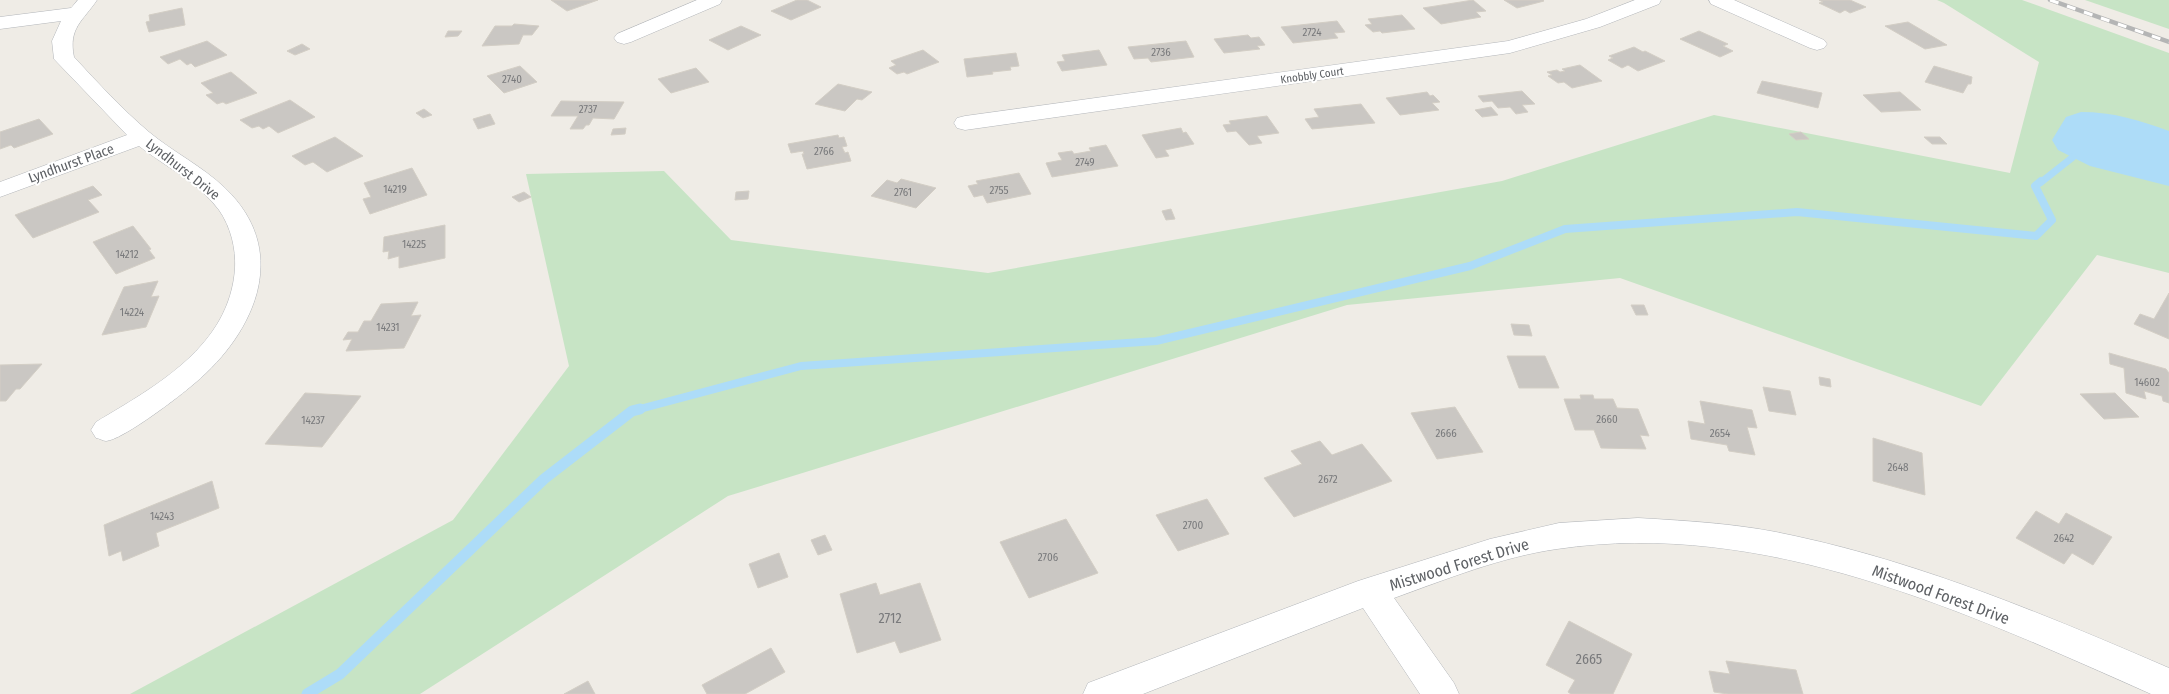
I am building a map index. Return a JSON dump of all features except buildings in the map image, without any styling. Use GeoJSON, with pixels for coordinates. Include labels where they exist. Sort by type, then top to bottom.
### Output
{"type":"FeatureCollection","features":[{"type":"Feature","properties":{"kind":"street"},"geometry":{"type":"LineString","coordinates":[[624,38],[712,0]]}},
{"type":"Feature","properties":{"kind":"street","name":"Knobbly Court"},"geometry":{"type":"LineString","coordinates":[[965,123],[1510,47],[1593,24],[1652,0]]}},
{"type":"Feature","properties":{"kind":"street"},"geometry":{"type":"LineString","coordinates":[[1718,0],[1817,44]]}},
{"type":"Feature","properties":{"kind":"street"},"geometry":{"type":"LineString","coordinates":[[0,23],[82,6]]}},
{"type":"Feature","properties":{"kind":"street","name":"Lyndhurst Drive"},"geometry":{"type":"LineString","coordinates":[[82,6],[64,32],[60,45],[64,59],[143,137],[210,188],[226,203],[238,220],[247,244],[250,276],[242,304],[228,331],[210,353],[186,375],[150,403],[106,430]]}},
{"type":"Feature","properties":{"kind":"street","name":"Lyndhurst Place"},"geometry":{"type":"LineString","coordinates":[[0,190],[143,137]]}},
{"type":"Feature","properties":{"kind":"street","name":"Mistwood Forest Drive"},"geometry":{"type":"LineString","coordinates":[[1101,694],[1370,591],[1512,545],[1560,536],[1621,531],[1688,533],[1743,540],[1839,558],[1920,582],[2099,654],[2169,685]]}},
{"type":"Feature","properties":{"kind":"street"},"geometry":{"type":"LineString","coordinates":[[1370,591],[1441,694]]}},
{"type":"Feature","properties":{"kind":"green space"},"geometry":{"type":"Polygon","coordinates":[[[1937,0],[2022,0],[2169,53],[2169,273],[2097,255],[1981,406],[1620,278],[1347,305],[728,496],[420,694],[130,694],[453,520],[569,366],[526,174],[664,171],[731,240],[988,273],[1502,181],[1714,115],[2010,173],[2039,62],[1937,0]]]}},
{"type":"Feature","properties":{"kind":"green space"},"geometry":{"type":"Polygon","coordinates":[[[2085,0],[2169,0],[2169,29],[2085,0]]]}},
{"type":"Feature","properties":{"kind":"water"},"geometry":{"type":"Polygon","coordinates":[[[2081,112],[2104,113],[2126,117],[2169,131],[2169,186],[2090,166],[2058,150],[2052,140],[2066,117],[2081,112]]]}},
{"type":"Feature","properties":{"kind":"waterway"},"geometry":{"type":"LineString","coordinates":[[2040,183],[2073,157]]}},
{"type":"Feature","properties":{"kind":"waterway"},"geometry":{"type":"LineString","coordinates":[[636,410],[801,366],[1156,341],[1470,266],[1565,229],[1797,212],[2036,236],[2052,220],[2035,186],[2041,181]]}},
{"type":"Feature","properties":{"kind":"waterway"},"geometry":{"type":"LineString","coordinates":[[636,410],[640,409]]}},
{"type":"Feature","properties":{"kind":"waterway"},"geometry":{"type":"LineString","coordinates":[[307,694],[340,674],[544,479],[632,411],[636,410]]}},
{"type":"Feature","properties":{"kind":"railway"},"geometry":{"type":"LineString","coordinates":[[2050,0],[2169,42]]}}]}
